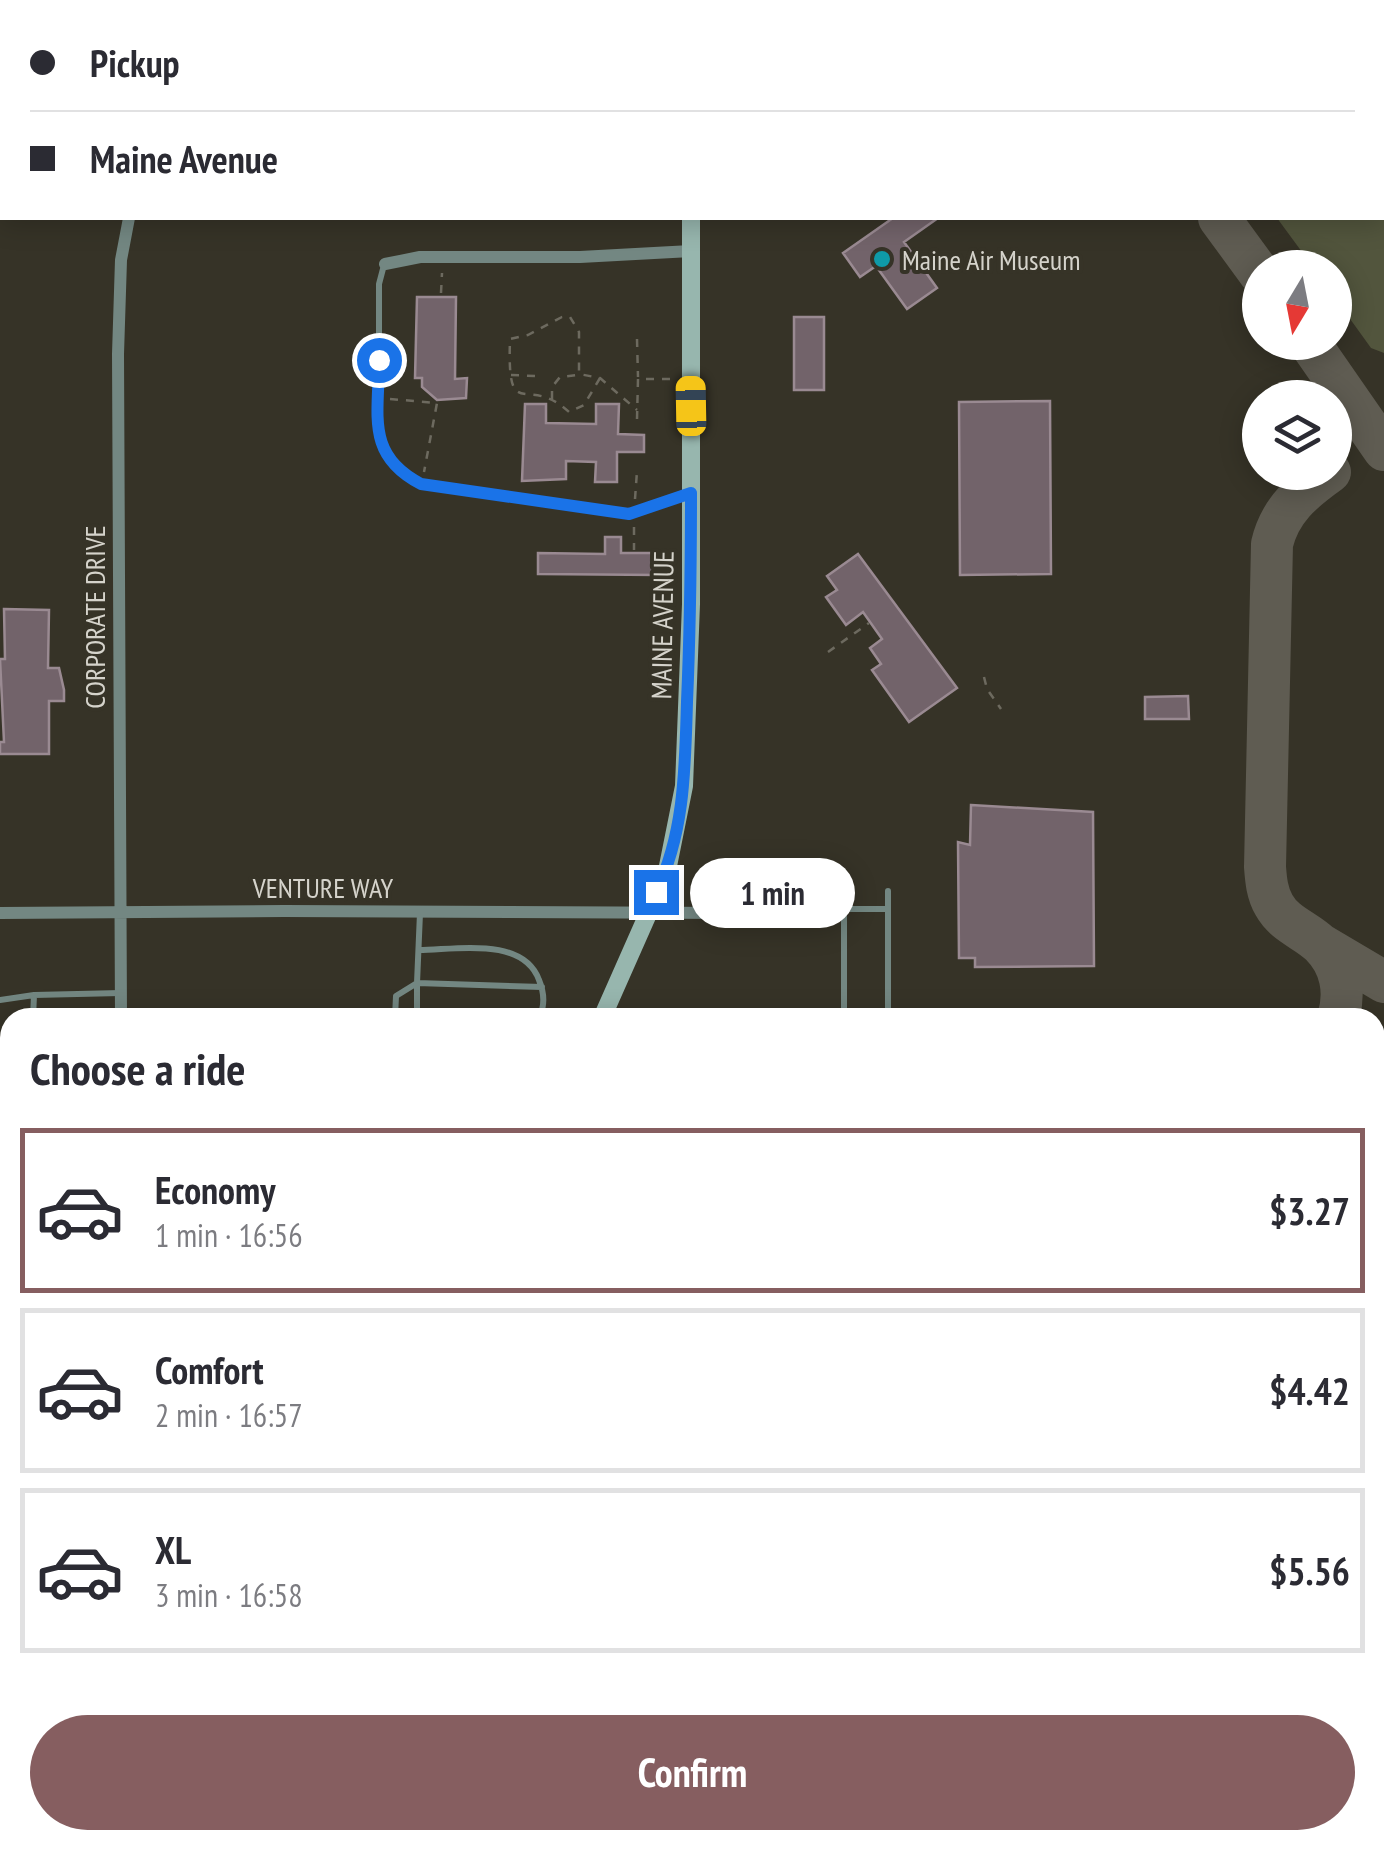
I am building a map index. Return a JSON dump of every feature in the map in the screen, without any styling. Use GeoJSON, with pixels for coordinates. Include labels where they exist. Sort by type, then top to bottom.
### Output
{"type":"FeatureCollection","features":[{"type":"Feature","properties":{"kind":"main road","name":"MAINE AVENUE"},"geometry":{"type":"LineString","coordinates":[[606,1008],[666,871],[684,786],[691,604],[691,220]]}},
{"type":"Feature","properties":{"kind":"street","name":"CORPORATE DRIVE"},"geometry":{"type":"LineString","coordinates":[[122,1008],[118,354],[120,260],[129,220]]}},
{"type":"Feature","properties":{"kind":"street"},"geometry":{"type":"LineString","coordinates":[[385,264],[444,257],[580,257],[691,251]]}},
{"type":"Feature","properties":{"kind":"street","name":"VENTURE WAY"},"geometry":{"type":"LineString","coordinates":[[0,914],[826,909]]}},
{"type":"Feature","properties":{"kind":"lane"},"geometry":{"type":"LineString","coordinates":[[385,264],[379,284],[382,452],[404,475],[421,484],[629,514],[691,493]]}},
{"type":"Feature","properties":{"kind":"lane"},"geometry":{"type":"LineString","coordinates":[[888,891],[888,1008]]}},
{"type":"Feature","properties":{"kind":"lane"},"geometry":{"type":"LineString","coordinates":[[826,909],[888,909]]}},
{"type":"Feature","properties":{"kind":"lane"},"geometry":{"type":"LineString","coordinates":[[844,909],[844,1008]]}},
{"type":"Feature","properties":{"kind":"lane"},"geometry":{"type":"LineString","coordinates":[[416,1008],[420,912]]}},
{"type":"Feature","properties":{"kind":"lane"},"geometry":{"type":"LineString","coordinates":[[418,950],[500,950],[518,954],[536,971],[544,1008]]}},
{"type":"Feature","properties":{"kind":"lane"},"geometry":{"type":"LineString","coordinates":[[396,1008],[396,996],[417,983],[542,987]]}},
{"type":"Feature","properties":{"kind":"lane"},"geometry":{"type":"LineString","coordinates":[[0,1000],[34,995],[122,993]]}},
{"type":"Feature","properties":{"kind":"lane"},"geometry":{"type":"LineString","coordinates":[[33,1008],[34,995]]}},
{"type":"Feature","properties":{"kind":"path"},"geometry":{"type":"LineString","coordinates":[[441,293],[444,257]]}},
{"type":"Feature","properties":{"kind":"path"},"geometry":{"type":"LineString","coordinates":[[579,374],[579,332],[570,317],[510,339],[509,375],[513,390],[524,396],[552,398],[569,412],[584,405],[600,378]]}},
{"type":"Feature","properties":{"kind":"path"},"geometry":{"type":"LineString","coordinates":[[637,339],[637,419]]}},
{"type":"Feature","properties":{"kind":"path"},"geometry":{"type":"LineString","coordinates":[[552,398],[552,388],[560,377],[579,374],[600,378],[638,410]]}},
{"type":"Feature","properties":{"kind":"path"},"geometry":{"type":"LineString","coordinates":[[509,375],[536,376]]}},
{"type":"Feature","properties":{"kind":"path"},"geometry":{"type":"LineString","coordinates":[[638,379],[691,379]]}},
{"type":"Feature","properties":{"kind":"path"},"geometry":{"type":"LineString","coordinates":[[379,398],[438,403],[421,484]]}},
{"type":"Feature","properties":{"kind":"path"},"geometry":{"type":"LineString","coordinates":[[828,652],[869,624]]}},
{"type":"Feature","properties":{"kind":"path"},"geometry":{"type":"LineString","coordinates":[[984,677],[1000,709]]}},
{"type":"Feature","properties":{"kind":"green space"},"geometry":{"type":"Polygon","coordinates":[[[1278,220],[1384,220],[1384,353],[1371,348],[1352,322],[1352,250],[1301,250],[1278,220]]]}},
{"type":"Feature","properties":{"kind":"building","name":"Maine Air Museum"},"geometry":{"type":"Polygon","coordinates":[[[890,220],[935,220],[904,242],[937,288],[907,309],[876,266],[860,277],[843,253],[890,220]]]}},
{"type":"Feature","properties":{"kind":"building"},"geometry":{"type":"Polygon","coordinates":[[[417,297],[456,297],[455,379],[467,378],[466,398],[437,400],[422,387],[422,378],[415,378],[417,297]]]}},
{"type":"Feature","properties":{"kind":"building"},"geometry":{"type":"Polygon","coordinates":[[[794,317],[824,317],[824,390],[794,390],[794,317]]]}},
{"type":"Feature","properties":{"kind":"building"},"geometry":{"type":"Polygon","coordinates":[[[1050,401],[1051,574],[960,575],[959,402],[1050,401]]]}},
{"type":"Feature","properties":{"kind":"building"},"geometry":{"type":"Polygon","coordinates":[[[525,404],[546,404],[546,423],[596,424],[596,404],[619,404],[618,434],[644,435],[644,452],[617,452],[617,482],[595,482],[596,462],[566,461],[566,479],[522,481],[525,404]]]}},
{"type":"Feature","properties":{"kind":"building"},"geometry":{"type":"Polygon","coordinates":[[[605,537],[621,537],[621,553],[658,553],[658,575],[538,574],[538,553],[605,554],[605,537]]]}},
{"type":"Feature","properties":{"kind":"building"},"geometry":{"type":"Polygon","coordinates":[[[858,554],[957,688],[909,722],[872,670],[881,664],[870,648],[882,639],[863,612],[846,625],[826,597],[837,590],[827,576],[858,554]]]}},
{"type":"Feature","properties":{"kind":"building"},"geometry":{"type":"Polygon","coordinates":[[[4,609],[49,610],[48,668],[59,668],[64,701],[49,701],[49,754],[0,754],[0,742],[4,742],[0,659],[5,659],[4,609]]]}},
{"type":"Feature","properties":{"kind":"building"},"geometry":{"type":"Polygon","coordinates":[[[1188,696],[1189,719],[1145,719],[1145,697],[1188,696]]]}},
{"type":"Feature","properties":{"kind":"building"},"geometry":{"type":"Polygon","coordinates":[[[971,805],[1093,812],[1094,966],[975,967],[975,958],[959,958],[958,842],[970,845],[971,805]]]}},
{"type":"Feature","properties":{"kind":"taxiway"},"geometry":{"type":"LineString","coordinates":[[1220,220],[1242,250]]}},
{"type":"Feature","properties":{"kind":"taxiway"},"geometry":{"type":"LineString","coordinates":[[1322,360],[1384,450]]}},
{"type":"Feature","properties":{"kind":"taxiway"},"geometry":{"type":"LineString","coordinates":[[1307,490],[1280,521],[1272,544],[1265,867],[1268,891],[1279,912],[1321,945],[1333,961],[1341,989],[1340,1008]]}},
{"type":"Feature","properties":{"kind":"taxiway"},"geometry":{"type":"LineString","coordinates":[[1320,944],[1384,982]]}},
{"type":"Feature","properties":{"kind":"place","name":"Maine Air Museum"},"geometry":{"type":"Point","coordinates":[882,259]}},
{"type":"Feature","properties":{"kind":"route"},"geometry":{"type":"LineString","coordinates":[[379,360],[378,428],[382,452],[393,466],[421,484],[629,514],[691,493],[684,786],[666,871],[656,892]]}}]}
